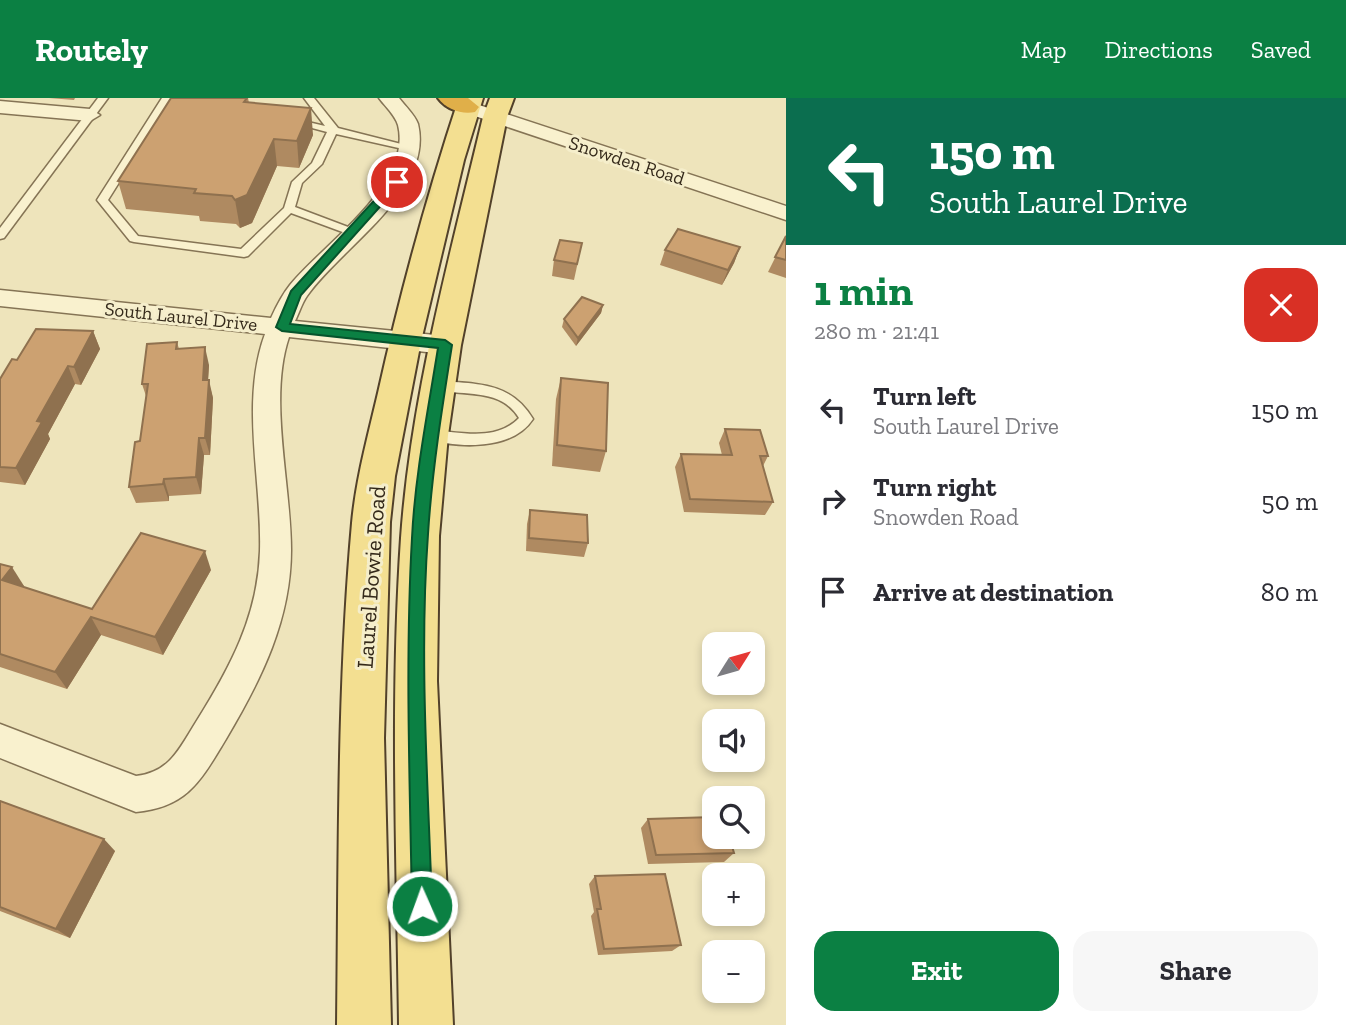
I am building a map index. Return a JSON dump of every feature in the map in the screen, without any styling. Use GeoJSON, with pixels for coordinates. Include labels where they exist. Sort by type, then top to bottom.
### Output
{"type":"FeatureCollection","features":[{"type":"Feature","properties":{"kind":"main road","name":"Laurel Bowie Road"},"geometry":{"type":"LineString","coordinates":[[426,1025],[416,681],[420,536],[435,410],[425,343],[451,160],[463,101]]}},
{"type":"Feature","properties":{"kind":"main road","name":"Laurel Bowie Road"},"geometry":{"type":"LineString","coordinates":[[364,1025],[362,738],[368,562],[377,476],[425,343],[499,107]]}},
{"type":"Feature","properties":{"kind":"street"},"geometry":{"type":"LineString","coordinates":[[0,741],[136,794],[155,793],[170,788],[186,770],[215,724],[259,640],[274,577],[268,434],[272,353],[295,294],[397,182],[412,148],[411,125],[405,114],[389,98]]}},
{"type":"Feature","properties":{"kind":"street","name":"Snowden Road"},"geometry":{"type":"LineString","coordinates":[[463,101],[499,107],[786,213]]}},
{"type":"Feature","properties":{"kind":"street"},"geometry":{"type":"LineString","coordinates":[[0,107],[90,115]]}},
{"type":"Feature","properties":{"kind":"street","name":"South Laurel Drive"},"geometry":{"type":"LineString","coordinates":[[0,298],[425,343]]}},
{"type":"Feature","properties":{"kind":"lane"},"geometry":{"type":"LineString","coordinates":[[0,236],[103,98]]}},
{"type":"Feature","properties":{"kind":"lane"},"geometry":{"type":"LineString","coordinates":[[309,98],[333,129]]}},
{"type":"Feature","properties":{"kind":"lane"},"geometry":{"type":"LineString","coordinates":[[168,104],[102,200],[134,239],[244,253],[289,209],[297,182],[317,164],[333,129]]}},
{"type":"Feature","properties":{"kind":"lane"},"geometry":{"type":"LineString","coordinates":[[281,119],[412,148]]}},
{"type":"Feature","properties":{"kind":"lane"},"geometry":{"type":"LineString","coordinates":[[289,209],[352,232]]}},
{"type":"Feature","properties":{"kind":"lane"},"geometry":{"type":"LineString","coordinates":[[497,392],[515,401],[526,419],[517,431],[490,439],[435,410],[497,392]]}},
{"type":"Feature","properties":{"kind":"building"},"geometry":{"type":"Polygon","coordinates":[[[171,98],[247,98],[244,102],[311,108],[297,141],[274,139],[247,195],[235,200],[232,196],[194,193],[196,189],[118,181],[171,98]]]}},
{"type":"Feature","properties":{"kind":"building"},"geometry":{"type":"Polygon","coordinates":[[[678,229],[740,247],[728,270],[665,250],[678,229]]]}},
{"type":"Feature","properties":{"kind":"building"},"geometry":{"type":"Polygon","coordinates":[[[786,236],[786,260],[775,257],[786,236]]]}},
{"type":"Feature","properties":{"kind":"building"},"geometry":{"type":"Polygon","coordinates":[[[560,240],[582,243],[577,264],[554,260],[560,240]]]}},
{"type":"Feature","properties":{"kind":"building"},"geometry":{"type":"Polygon","coordinates":[[[582,297],[603,305],[578,338],[564,319],[582,297]]]}},
{"type":"Feature","properties":{"kind":"building"},"geometry":{"type":"Polygon","coordinates":[[[36,329],[93,331],[74,367],[68,366],[37,421],[42,422],[16,468],[0,467],[0,379],[12,359],[17,360],[36,329]]]}},
{"type":"Feature","properties":{"kind":"building"},"geometry":{"type":"Polygon","coordinates":[[[177,342],[176,349],[205,347],[203,380],[209,380],[205,438],[199,438],[196,477],[164,479],[163,484],[129,487],[135,442],[140,441],[148,384],[142,384],[147,344],[177,342]]]}},
{"type":"Feature","properties":{"kind":"building"},"geometry":{"type":"Polygon","coordinates":[[[561,378],[608,383],[606,451],[557,445],[561,378]]]}},
{"type":"Feature","properties":{"kind":"building"},"geometry":{"type":"Polygon","coordinates":[[[725,429],[760,430],[768,456],[760,456],[773,502],[690,499],[681,454],[732,455],[725,429]]]}},
{"type":"Feature","properties":{"kind":"building"},"geometry":{"type":"Polygon","coordinates":[[[530,510],[587,515],[588,543],[529,538],[530,510]]]}},
{"type":"Feature","properties":{"kind":"building"},"geometry":{"type":"Polygon","coordinates":[[[141,533],[205,551],[155,637],[91,617],[55,672],[0,654],[0,564],[12,567],[2,580],[92,609],[141,533]]]}},
{"type":"Feature","properties":{"kind":"building"},"geometry":{"type":"Polygon","coordinates":[[[0,801],[104,839],[56,929],[0,907],[0,801]]]}},
{"type":"Feature","properties":{"kind":"building"},"geometry":{"type":"Polygon","coordinates":[[[702,817],[702,849],[733,849],[734,853],[656,855],[648,819],[702,817]]]}},
{"type":"Feature","properties":{"kind":"building"},"geometry":{"type":"Polygon","coordinates":[[[665,874],[681,945],[604,949],[595,876],[665,874]]]}},
{"type":"Feature","properties":{"kind":"route"},"geometry":{"type":"LineString","coordinates":[[397,182],[295,294],[282,327],[445,345],[431,435],[420,536],[416,681],[422,906]]}}]}
